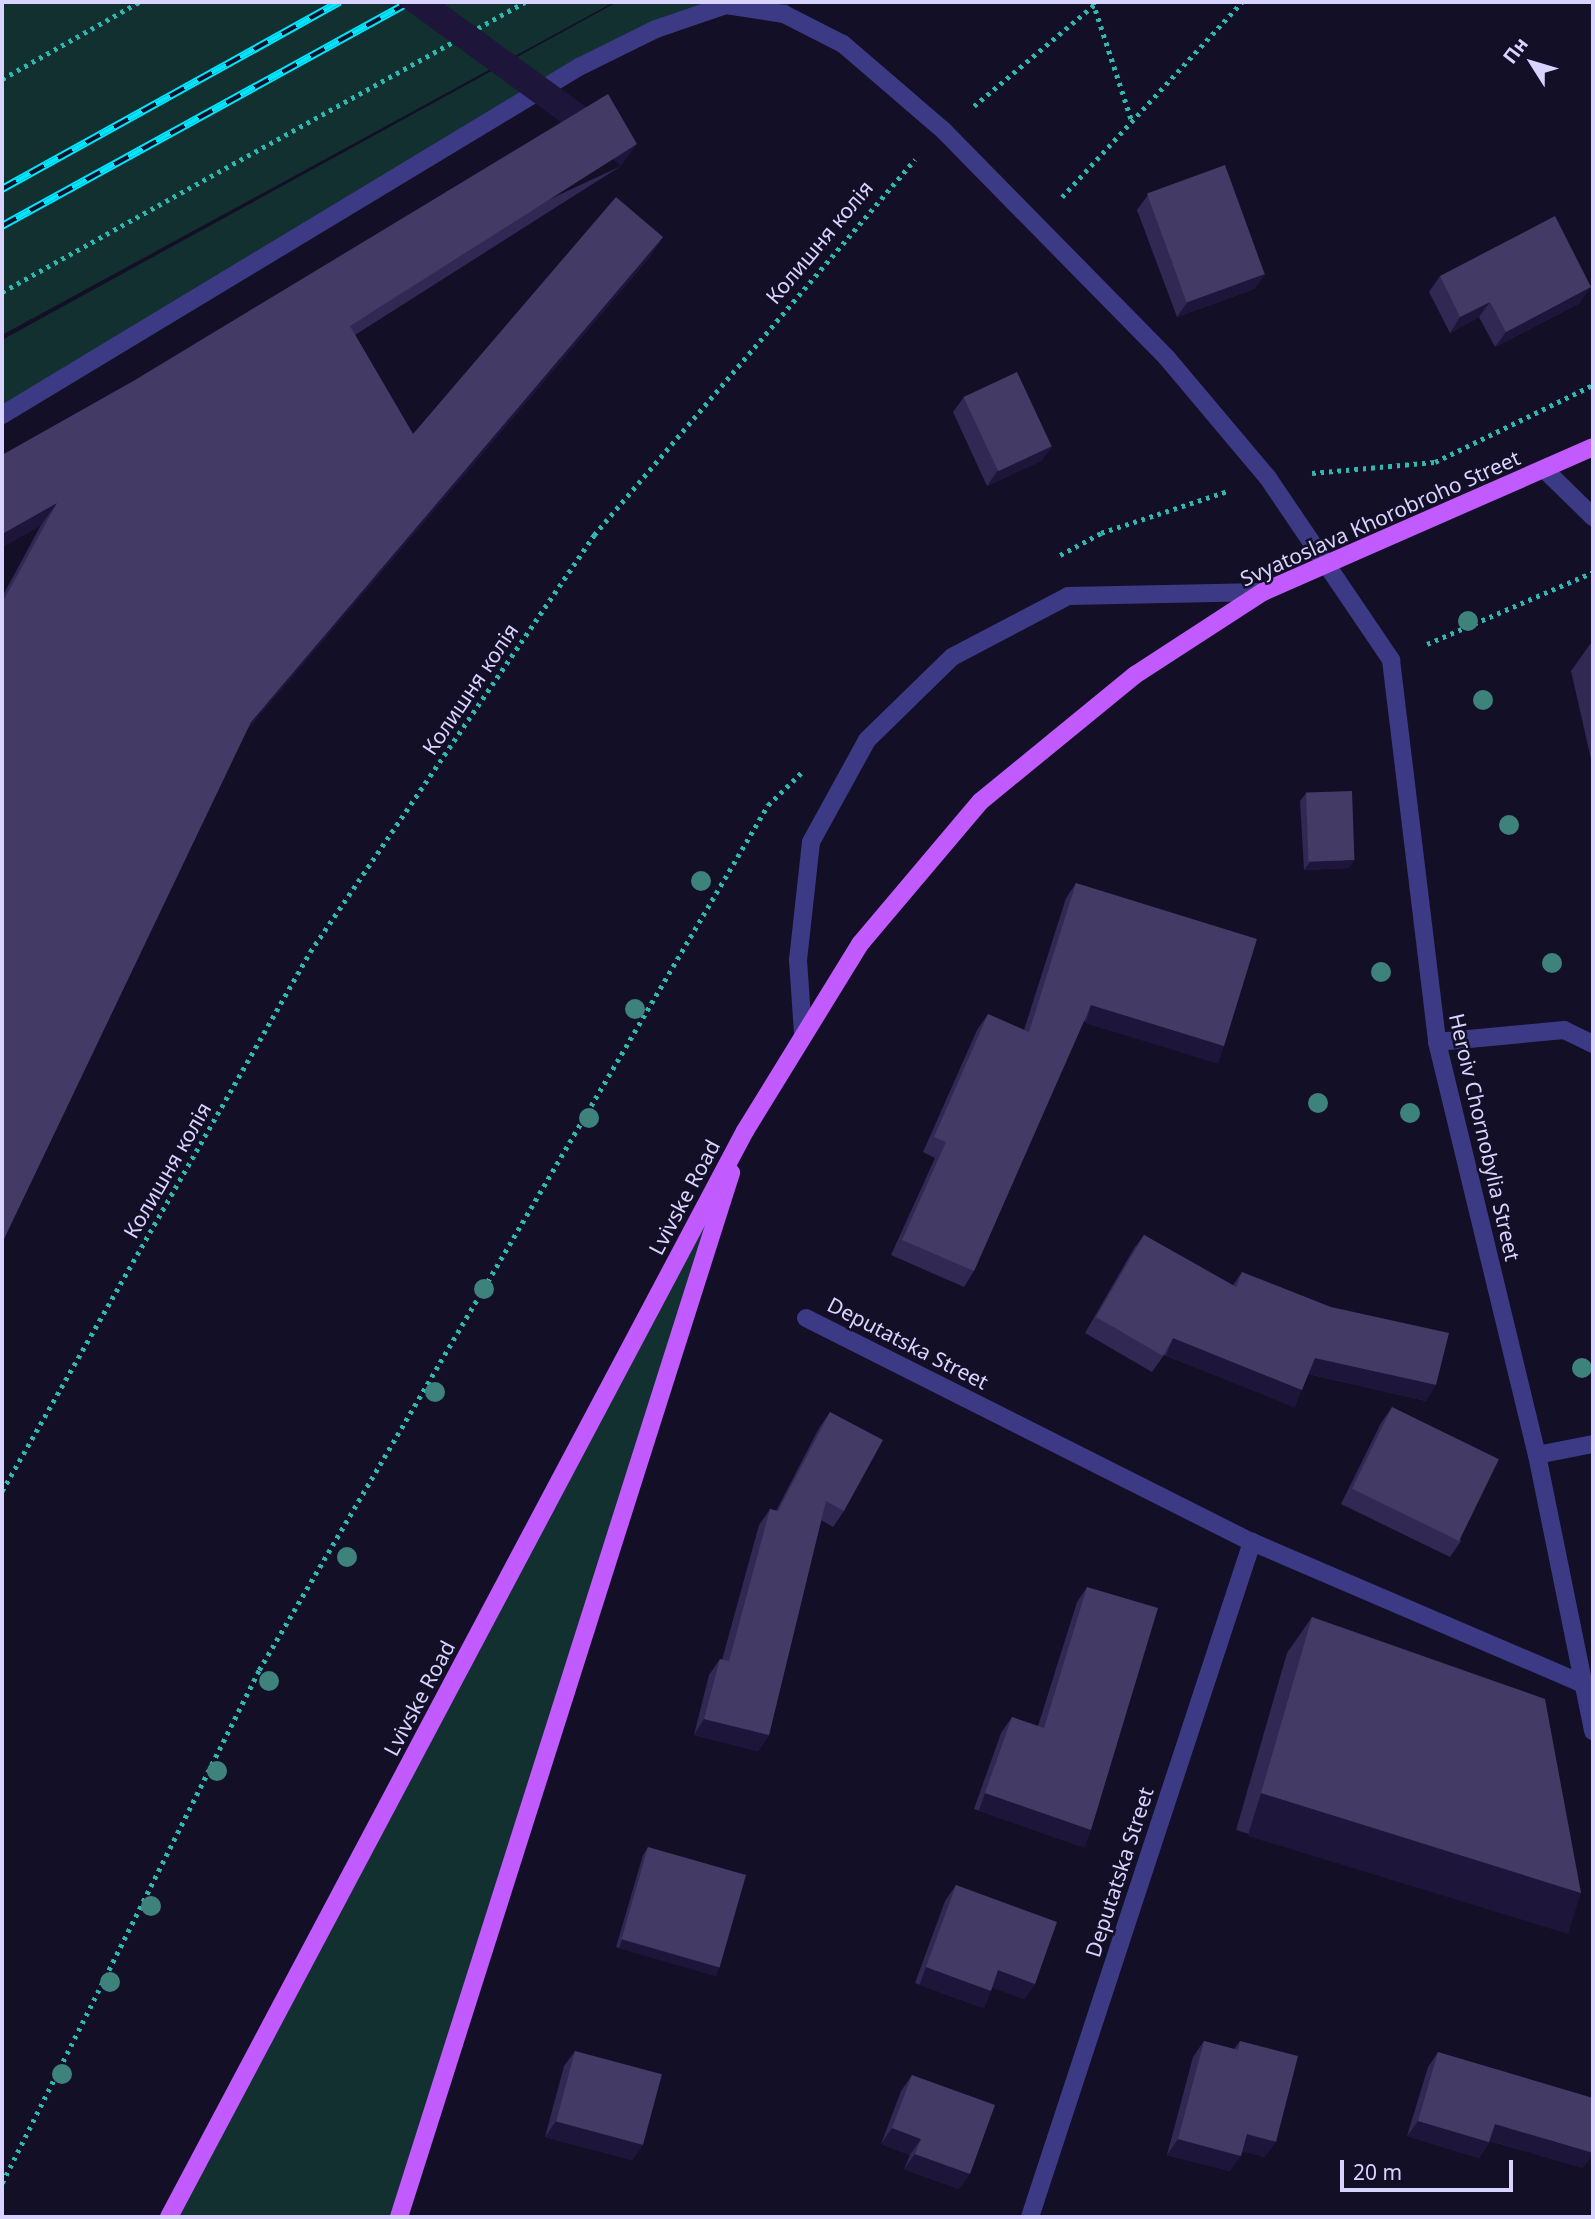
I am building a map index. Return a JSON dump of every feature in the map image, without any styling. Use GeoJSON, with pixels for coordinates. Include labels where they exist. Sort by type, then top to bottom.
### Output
{"type":"FeatureCollection","features":[{"type":"Feature","properties":{"kind":"main road","name":"Svyatoslava Khorobroho Street"},"geometry":{"type":"LineString","coordinates":[[745,1131],[860,944],[981,801],[1135,675],[1263,592],[1593,447]]}},
{"type":"Feature","properties":{"kind":"main road","name":"Lvivske Road"},"geometry":{"type":"LineString","coordinates":[[169,2217],[745,1131]]}},
{"type":"Feature","properties":{"kind":"main road","name":"Lvivske Road"},"geometry":{"type":"LineString","coordinates":[[399,2217],[745,1131]]}},
{"type":"Feature","properties":{"kind":"street","name":"Heroiv Chornobylia Street"},"geometry":{"type":"LineString","coordinates":[[2,415],[579,67],[726,5],[784,14],[844,44],[944,131],[1038,223],[1167,358],[1268,478],[1391,660],[1437,1042],[1537,1455],[1589,1688],[1593,1731]]}},
{"type":"Feature","properties":{"kind":"street"},"geometry":{"type":"LineString","coordinates":[[1544,470],[1593,517]]}},
{"type":"Feature","properties":{"kind":"street"},"geometry":{"type":"LineString","coordinates":[[803,1033],[798,960],[811,842],[867,740],[952,657],[1068,596],[1263,592]]}},
{"type":"Feature","properties":{"kind":"street"},"geometry":{"type":"LineString","coordinates":[[1437,1042],[1564,1030],[1593,1044]]}},
{"type":"Feature","properties":{"kind":"street","name":"Deputatska Street"},"geometry":{"type":"LineString","coordinates":[[806,1318],[1252,1542],[1589,1688]]}},
{"type":"Feature","properties":{"kind":"street"},"geometry":{"type":"LineString","coordinates":[[1537,1455],[1593,1444]]}},
{"type":"Feature","properties":{"kind":"street","name":"Deputatska Street"},"geometry":{"type":"LineString","coordinates":[[1030,2217],[1252,1542]]}},
{"type":"Feature","properties":{"kind":"path"},"geometry":{"type":"LineString","coordinates":[[2,79],[139,2]]}},
{"type":"Feature","properties":{"kind":"path"},"geometry":{"type":"LineString","coordinates":[[2,292],[525,2]]}},
{"type":"Feature","properties":{"kind":"path"},"geometry":{"type":"LineString","coordinates":[[1038,223],[1242,2]]}},
{"type":"Feature","properties":{"kind":"path"},"geometry":{"type":"LineString","coordinates":[[1093,3],[1132,121]]}},
{"type":"Feature","properties":{"kind":"path","name":"Колишня колія"},"geometry":{"type":"LineString","coordinates":[[2,1492],[310,952],[594,535],[879,194],[944,131],[1093,3]]}},
{"type":"Feature","properties":{"kind":"path"},"geometry":{"type":"LineString","coordinates":[[1053,559],[1101,533],[1268,478],[1435,462],[1593,386]]}},
{"type":"Feature","properties":{"kind":"path"},"geometry":{"type":"LineString","coordinates":[[1391,660],[1593,572]]}},
{"type":"Feature","properties":{"kind":"path"},"geometry":{"type":"LineString","coordinates":[[2,2183],[260,1670],[768,805],[807,766]]}},
{"type":"Feature","properties":{"kind":"green space"},"geometry":{"type":"Polygon","coordinates":[[[2,2],[614,2],[2,335],[2,2]]]}},
{"type":"Feature","properties":{"kind":"green space"},"geometry":{"type":"Polygon","coordinates":[[[617,2],[790,2],[784,14],[726,5],[656,29],[2,415],[2,340],[617,2]]]}},
{"type":"Feature","properties":{"kind":"green space"},"geometry":{"type":"Polygon","coordinates":[[[745,1131],[399,2217],[169,2217],[745,1131]]]}},
{"type":"Feature","properties":{"kind":"building"},"geometry":{"type":"Polygon","coordinates":[[[608,94],[637,144],[350,326],[413,434],[616,197],[663,237],[251,722],[2,1243],[2,603],[57,503],[2,534],[2,455],[135,380],[608,94]]]}},
{"type":"Feature","properties":{"kind":"building"},"geometry":{"type":"Polygon","coordinates":[[[1225,165],[1265,274],[1187,302],[1147,193],[1225,165]]]}},
{"type":"Feature","properties":{"kind":"building"},"geometry":{"type":"Polygon","coordinates":[[[1555,216],[1591,287],[1506,332],[1490,302],[1460,317],[1440,276],[1555,216]]]}},
{"type":"Feature","properties":{"kind":"building"},"geometry":{"type":"Polygon","coordinates":[[[1017,372],[1052,446],[998,471],[964,397],[1017,372]]]}},
{"type":"Feature","properties":{"kind":"building"},"geometry":{"type":"Polygon","coordinates":[[[1352,791],[1354,860],[1308,862],[1306,793],[1352,791]]]}},
{"type":"Feature","properties":{"kind":"building"},"geometry":{"type":"Polygon","coordinates":[[[1076,883],[1257,939],[1224,1046],[1091,1005],[974,1271],[902,1240],[946,1142],[934,1137],[988,1014],[1029,1032],[1076,883]]]}},
{"type":"Feature","properties":{"kind":"building"},"geometry":{"type":"Polygon","coordinates":[[[1144,1235],[1236,1287],[1242,1272],[1331,1307],[1449,1333],[1436,1385],[1315,1358],[1302,1390],[1173,1338],[1163,1356],[1096,1317],[1144,1235]]]}},
{"type":"Feature","properties":{"kind":"building"},"geometry":{"type":"Polygon","coordinates":[[[1392,1407],[1499,1459],[1459,1541],[1352,1489],[1392,1407]]]}},
{"type":"Feature","properties":{"kind":"building"},"geometry":{"type":"Polygon","coordinates":[[[830,1412],[883,1440],[844,1511],[826,1501],[769,1735],[704,1719],[720,1659],[729,1661],[770,1509],[778,1511],[830,1412]]]}},
{"type":"Feature","properties":{"kind":"building"},"geometry":{"type":"Polygon","coordinates":[[[1087,1587],[1158,1608],[1091,1830],[985,1793],[1012,1717],[1044,1728],[1087,1587]]]}},
{"type":"Feature","properties":{"kind":"building"},"geometry":{"type":"Polygon","coordinates":[[[1312,1617],[1545,1699],[1581,1893],[1261,1793],[1312,1617]]]}},
{"type":"Feature","properties":{"kind":"building"},"geometry":{"type":"Polygon","coordinates":[[[648,1847],[746,1875],[720,1967],[622,1939],[648,1847]]]}},
{"type":"Feature","properties":{"kind":"building"},"geometry":{"type":"Polygon","coordinates":[[[956,1885],[1057,1922],[1035,1984],[998,1970],[991,1991],[926,1967],[956,1885]]]}},
{"type":"Feature","properties":{"kind":"building"},"geometry":{"type":"Polygon","coordinates":[[[1204,2041],[1238,2050],[1240,2041],[1298,2056],[1276,2142],[1247,2134],[1241,2156],[1178,2139],[1204,2041]]]}},
{"type":"Feature","properties":{"kind":"building"},"geometry":{"type":"Polygon","coordinates":[[[575,2051],[662,2074],[643,2145],[556,2122],[575,2051]]]}},
{"type":"Feature","properties":{"kind":"building"},"geometry":{"type":"Polygon","coordinates":[[[1438,2052],[1593,2098],[1593,2153],[1495,2124],[1489,2142],[1418,2121],[1438,2052]]]}},
{"type":"Feature","properties":{"kind":"building"},"geometry":{"type":"Polygon","coordinates":[[[912,2075],[995,2105],[970,2174],[915,2154],[921,2139],[892,2128],[912,2075]]]}},
{"type":"Feature","properties":{"kind":"railway"},"geometry":{"type":"LineString","coordinates":[[2,189],[340,2]]}},
{"type":"Feature","properties":{"kind":"railway"},"geometry":{"type":"LineString","coordinates":[[2,226],[409,2]]}}]}
